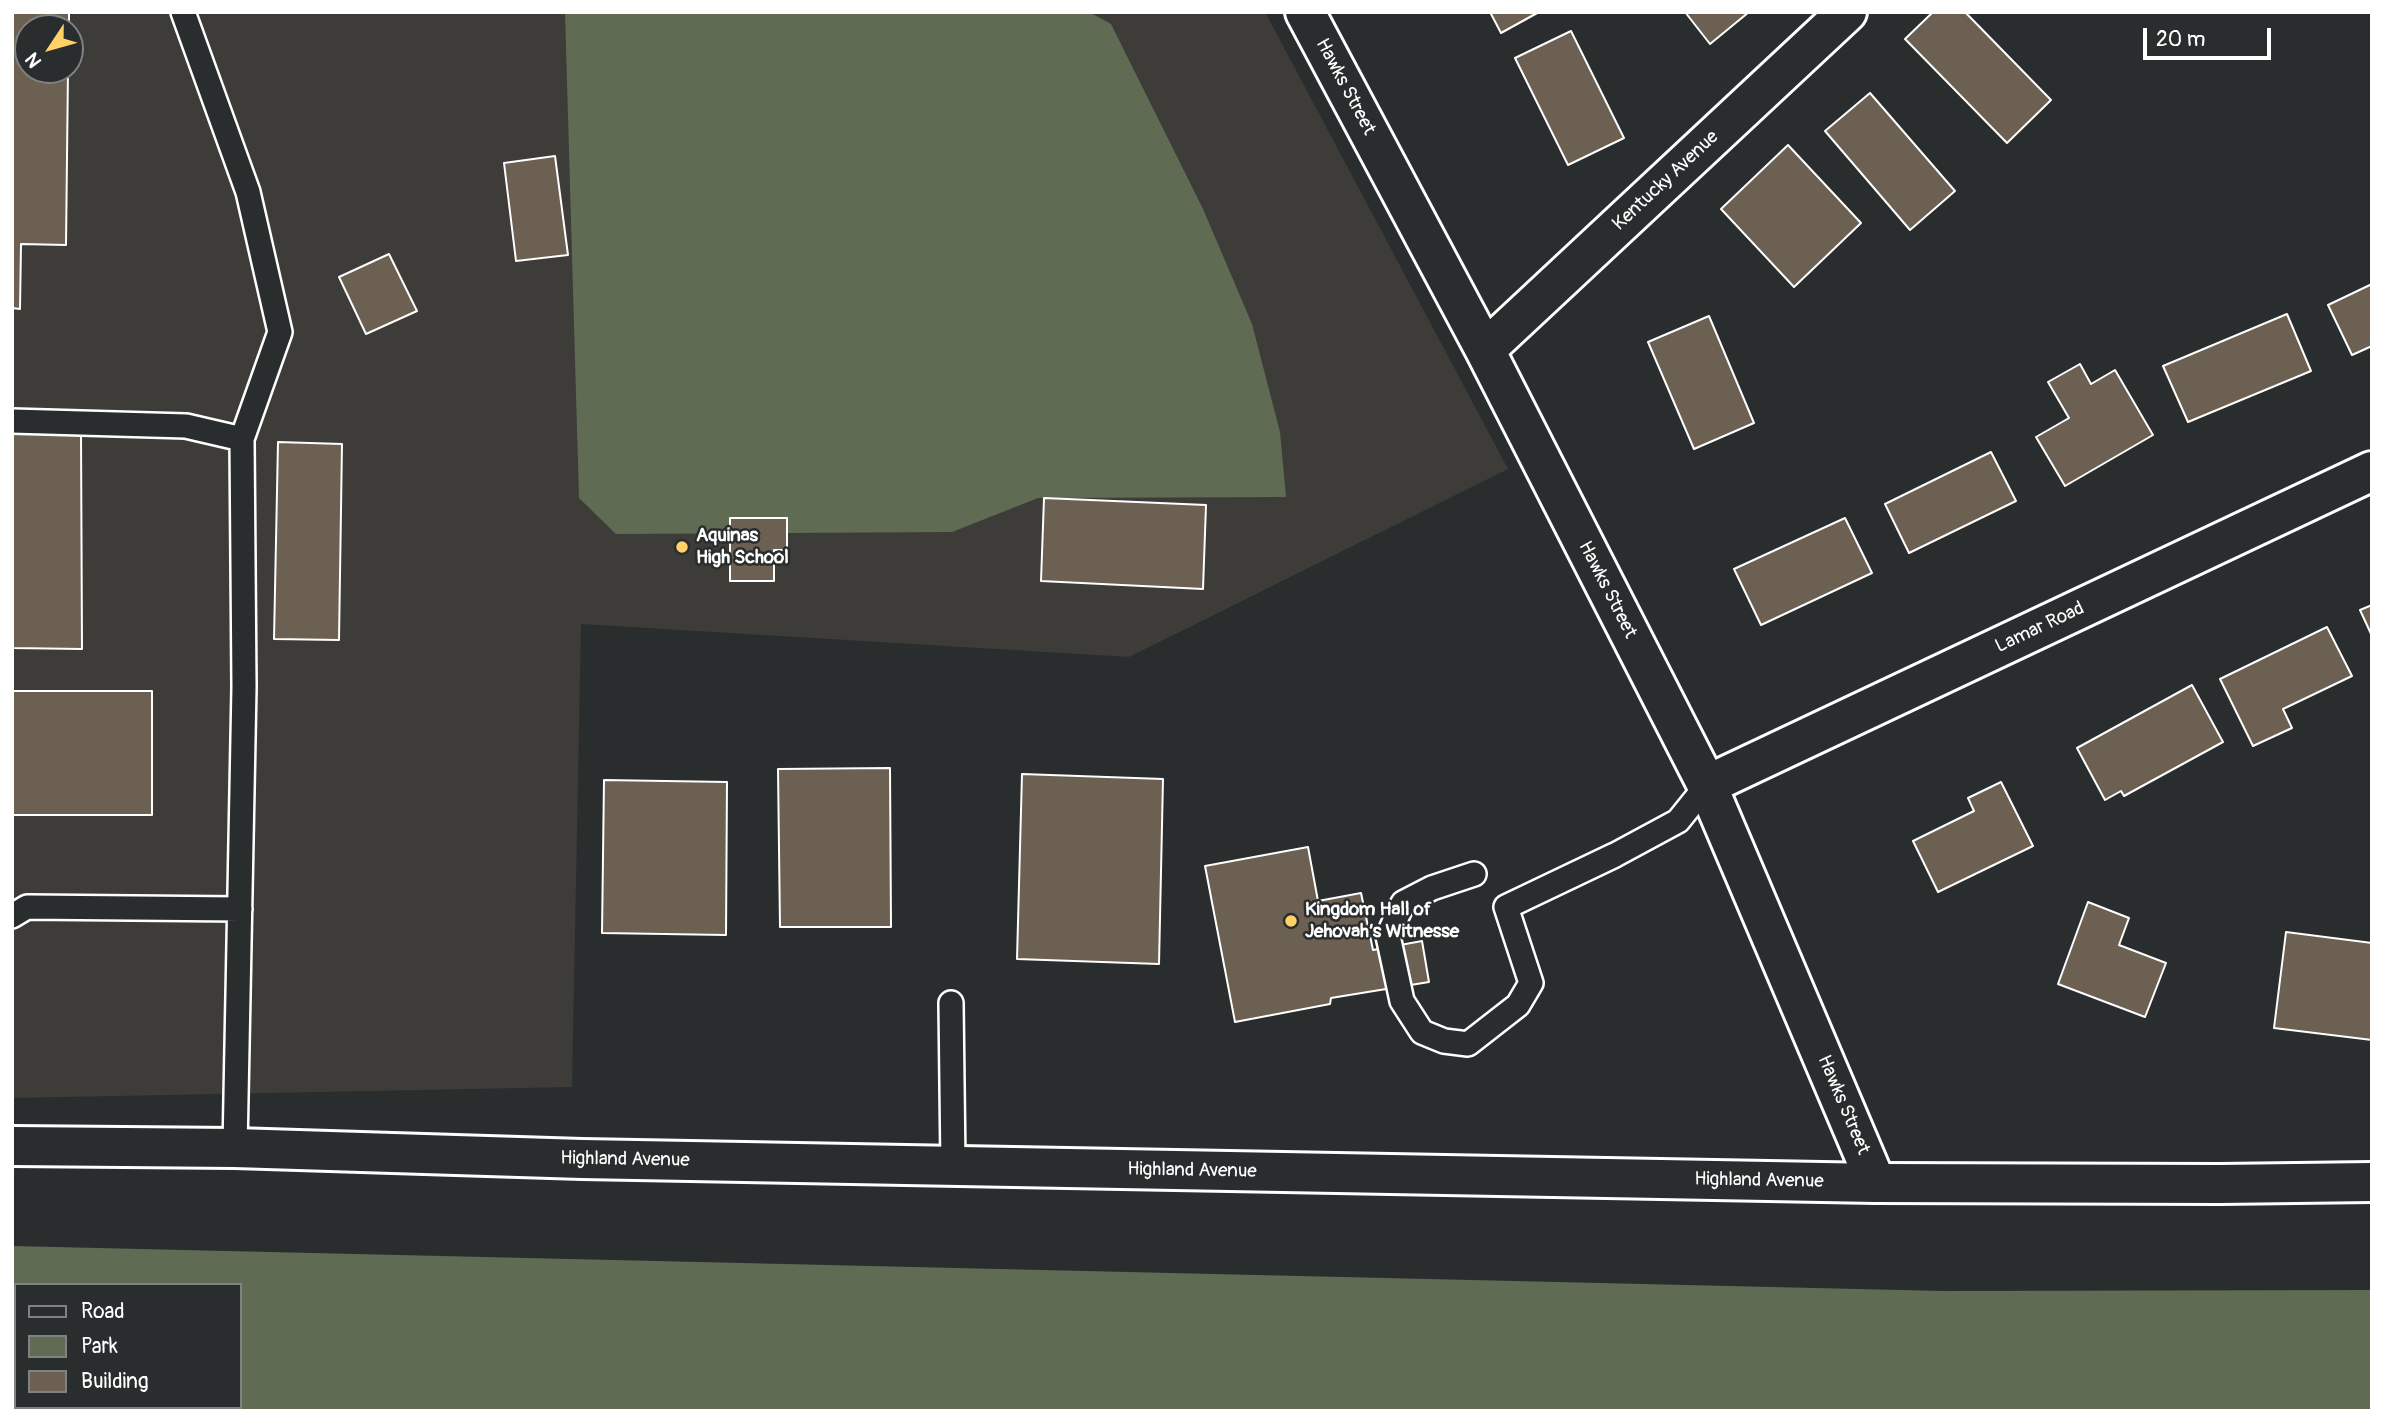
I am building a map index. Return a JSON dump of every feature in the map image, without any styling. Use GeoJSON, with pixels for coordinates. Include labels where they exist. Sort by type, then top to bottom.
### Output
{"type":"FeatureCollection","features":[{"type":"Feature","properties":{"kind":"street","name":"Hawks Street"},"geometry":{"type":"LineString","coordinates":[[1305,12],[1485,350],[1707,785],[1876,1183]]}},
{"type":"Feature","properties":{"kind":"street","name":"Kentucky Avenue"},"geometry":{"type":"LineString","coordinates":[[1485,350],[1847,12]]}},
{"type":"Feature","properties":{"kind":"street","name":"Lamar Road"},"geometry":{"type":"LineString","coordinates":[[1707,785],[2372,471]]}},
{"type":"Feature","properties":{"kind":"street","name":"Highland Avenue"},"geometry":{"type":"LineString","coordinates":[[12,1146],[234,1147],[568,1159],[1876,1183],[2372,1182]]}},
{"type":"Feature","properties":{"kind":"lane"},"geometry":{"type":"LineString","coordinates":[[183,12],[248,192],[280,332],[243,439],[244,687],[234,1147]]}},
{"type":"Feature","properties":{"kind":"lane"},"geometry":{"type":"LineString","coordinates":[[12,421],[186,426],[243,439]]}},
{"type":"Feature","properties":{"kind":"lane"},"geometry":{"type":"LineString","coordinates":[[1474,874],[1432,888],[1404,903],[1388,936],[1402,1001],[1422,1032],[1444,1041],[1468,1044],[1518,1005],[1531,983],[1506,907],[1615,856],[1678,821],[1707,785]]}},
{"type":"Feature","properties":{"kind":"lane"},"geometry":{"type":"LineString","coordinates":[[12,916],[27,907],[240,909]]}},
{"type":"Feature","properties":{"kind":"lane"},"geometry":{"type":"LineString","coordinates":[[951,1003],[953,1166]]}},
{"type":"Feature","properties":{"kind":"shaded area","name":"Aquinas High School"},"geometry":{"type":"Polygon","coordinates":[[[12,12],[1265,12],[1508,469],[1129,657],[581,624],[572,1087],[12,1098],[12,12]]]}},
{"type":"Feature","properties":{"kind":"green space"},"geometry":{"type":"Polygon","coordinates":[[[565,12],[1089,12],[1111,24],[1203,209],[1252,324],[1280,432],[1286,497],[1038,498],[952,532],[616,534],[579,498],[565,12]]]}},
{"type":"Feature","properties":{"kind":"green space"},"geometry":{"type":"Polygon","coordinates":[[[12,1246],[1943,1291],[2372,1290],[2372,1411],[12,1411],[12,1246]]]}},
{"type":"Feature","properties":{"kind":"building"},"geometry":{"type":"Polygon","coordinates":[[[12,12],[69,12],[14,14],[14,84],[68,84],[66,245],[21,244],[20,309],[12,308],[12,12]]]}},
{"type":"Feature","properties":{"kind":"building"},"geometry":{"type":"Polygon","coordinates":[[[1490,12],[1539,12],[1501,33],[1490,12]]]}},
{"type":"Feature","properties":{"kind":"building"},"geometry":{"type":"Polygon","coordinates":[[[1685,12],[1749,12],[1710,44],[1685,12]]]}},
{"type":"Feature","properties":{"kind":"building"},"geometry":{"type":"Polygon","coordinates":[[[1933,12],[1965,12],[2051,100],[2007,143],[1905,39],[1933,12]]]}},
{"type":"Feature","properties":{"kind":"building"},"geometry":{"type":"Polygon","coordinates":[[[1571,31],[1624,138],[1568,165],[1515,58],[1571,31]]]}},
{"type":"Feature","properties":{"kind":"building"},"geometry":{"type":"Polygon","coordinates":[[[1870,93],[1955,191],[1910,230],[1825,131],[1870,93]]]}},
{"type":"Feature","properties":{"kind":"building"},"geometry":{"type":"Polygon","coordinates":[[[1788,145],[1861,223],[1794,287],[1721,209],[1788,145]]]}},
{"type":"Feature","properties":{"kind":"building"},"geometry":{"type":"Polygon","coordinates":[[[555,156],[568,255],[516,261],[504,163],[555,156]]]}},
{"type":"Feature","properties":{"kind":"building"},"geometry":{"type":"Polygon","coordinates":[[[389,254],[417,311],[366,334],[339,277],[389,254]]]}},
{"type":"Feature","properties":{"kind":"building"},"geometry":{"type":"Polygon","coordinates":[[[2372,284],[2372,346],[2352,355],[2328,305],[2372,284]]]}},
{"type":"Feature","properties":{"kind":"building"},"geometry":{"type":"Polygon","coordinates":[[[2287,314],[2311,371],[2188,422],[2163,366],[2287,314]]]}},
{"type":"Feature","properties":{"kind":"building"},"geometry":{"type":"Polygon","coordinates":[[[1709,316],[1754,423],[1694,449],[1648,342],[1709,316]]]}},
{"type":"Feature","properties":{"kind":"building"},"geometry":{"type":"Polygon","coordinates":[[[2080,364],[2091,384],[2115,370],[2153,435],[2065,486],[2036,437],[2069,418],[2048,382],[2080,364]]]}},
{"type":"Feature","properties":{"kind":"building"},"geometry":{"type":"Polygon","coordinates":[[[12,432],[81,432],[82,649],[12,648],[12,432]]]}},
{"type":"Feature","properties":{"kind":"building"},"geometry":{"type":"Polygon","coordinates":[[[278,442],[342,444],[339,640],[274,639],[278,442]]]}},
{"type":"Feature","properties":{"kind":"building"},"geometry":{"type":"Polygon","coordinates":[[[1991,452],[2016,501],[1909,553],[1885,504],[1991,452]]]}},
{"type":"Feature","properties":{"kind":"building"},"geometry":{"type":"Polygon","coordinates":[[[1044,498],[1206,505],[1203,589],[1041,581],[1044,498]]]}},
{"type":"Feature","properties":{"kind":"building"},"geometry":{"type":"Polygon","coordinates":[[[730,518],[787,518],[787,550],[774,550],[774,581],[730,581],[730,518]]]}},
{"type":"Feature","properties":{"kind":"building"},"geometry":{"type":"Polygon","coordinates":[[[1845,518],[1872,573],[1761,625],[1734,569],[1845,518]]]}},
{"type":"Feature","properties":{"kind":"building"},"geometry":{"type":"Polygon","coordinates":[[[2372,605],[2372,636],[2360,610],[2372,605]]]}},
{"type":"Feature","properties":{"kind":"building"},"geometry":{"type":"Polygon","coordinates":[[[2327,627],[2352,676],[2283,709],[2292,728],[2253,746],[2220,679],[2327,627]]]}},
{"type":"Feature","properties":{"kind":"building"},"geometry":{"type":"Polygon","coordinates":[[[2192,685],[2223,742],[2124,796],[2121,791],[2105,800],[2077,748],[2192,685]]]}},
{"type":"Feature","properties":{"kind":"building"},"geometry":{"type":"Polygon","coordinates":[[[12,691],[152,691],[152,815],[12,815],[12,691]]]}},
{"type":"Feature","properties":{"kind":"building"},"geometry":{"type":"Polygon","coordinates":[[[890,768],[891,927],[780,927],[778,769],[890,768]]]}},
{"type":"Feature","properties":{"kind":"building"},"geometry":{"type":"Polygon","coordinates":[[[1022,774],[1163,779],[1159,964],[1017,959],[1022,774]]]}},
{"type":"Feature","properties":{"kind":"building"},"geometry":{"type":"Polygon","coordinates":[[[604,780],[727,782],[726,935],[602,933],[604,780]]]}},
{"type":"Feature","properties":{"kind":"building"},"geometry":{"type":"Polygon","coordinates":[[[2001,782],[2033,846],[1938,892],[1913,841],[1974,811],[1968,798],[2001,782]]]}},
{"type":"Feature","properties":{"kind":"building","name":"Kingdom Hall of Jehovah’s Witnesse"},"geometry":{"type":"Polygon","coordinates":[[[1308,847],[1318,901],[1361,893],[1373,950],[1422,941],[1429,982],[1331,998],[1330,1004],[1235,1022],[1205,866],[1308,847]]]}},
{"type":"Feature","properties":{"kind":"building"},"geometry":{"type":"Polygon","coordinates":[[[2088,902],[2129,918],[2119,945],[2166,963],[2145,1017],[2058,984],[2088,902]]]}},
{"type":"Feature","properties":{"kind":"building"},"geometry":{"type":"Polygon","coordinates":[[[2286,932],[2372,943],[2372,1040],[2274,1028],[2286,932]]]}},
{"type":"Feature","properties":{"kind":"place","name":"Aquinas High School"},"geometry":{"type":"Point","coordinates":[682,547]}},
{"type":"Feature","properties":{"kind":"place","name":"Kingdom Hall of Jehovah’s Witnesse"},"geometry":{"type":"Point","coordinates":[1291,921]}}]}
